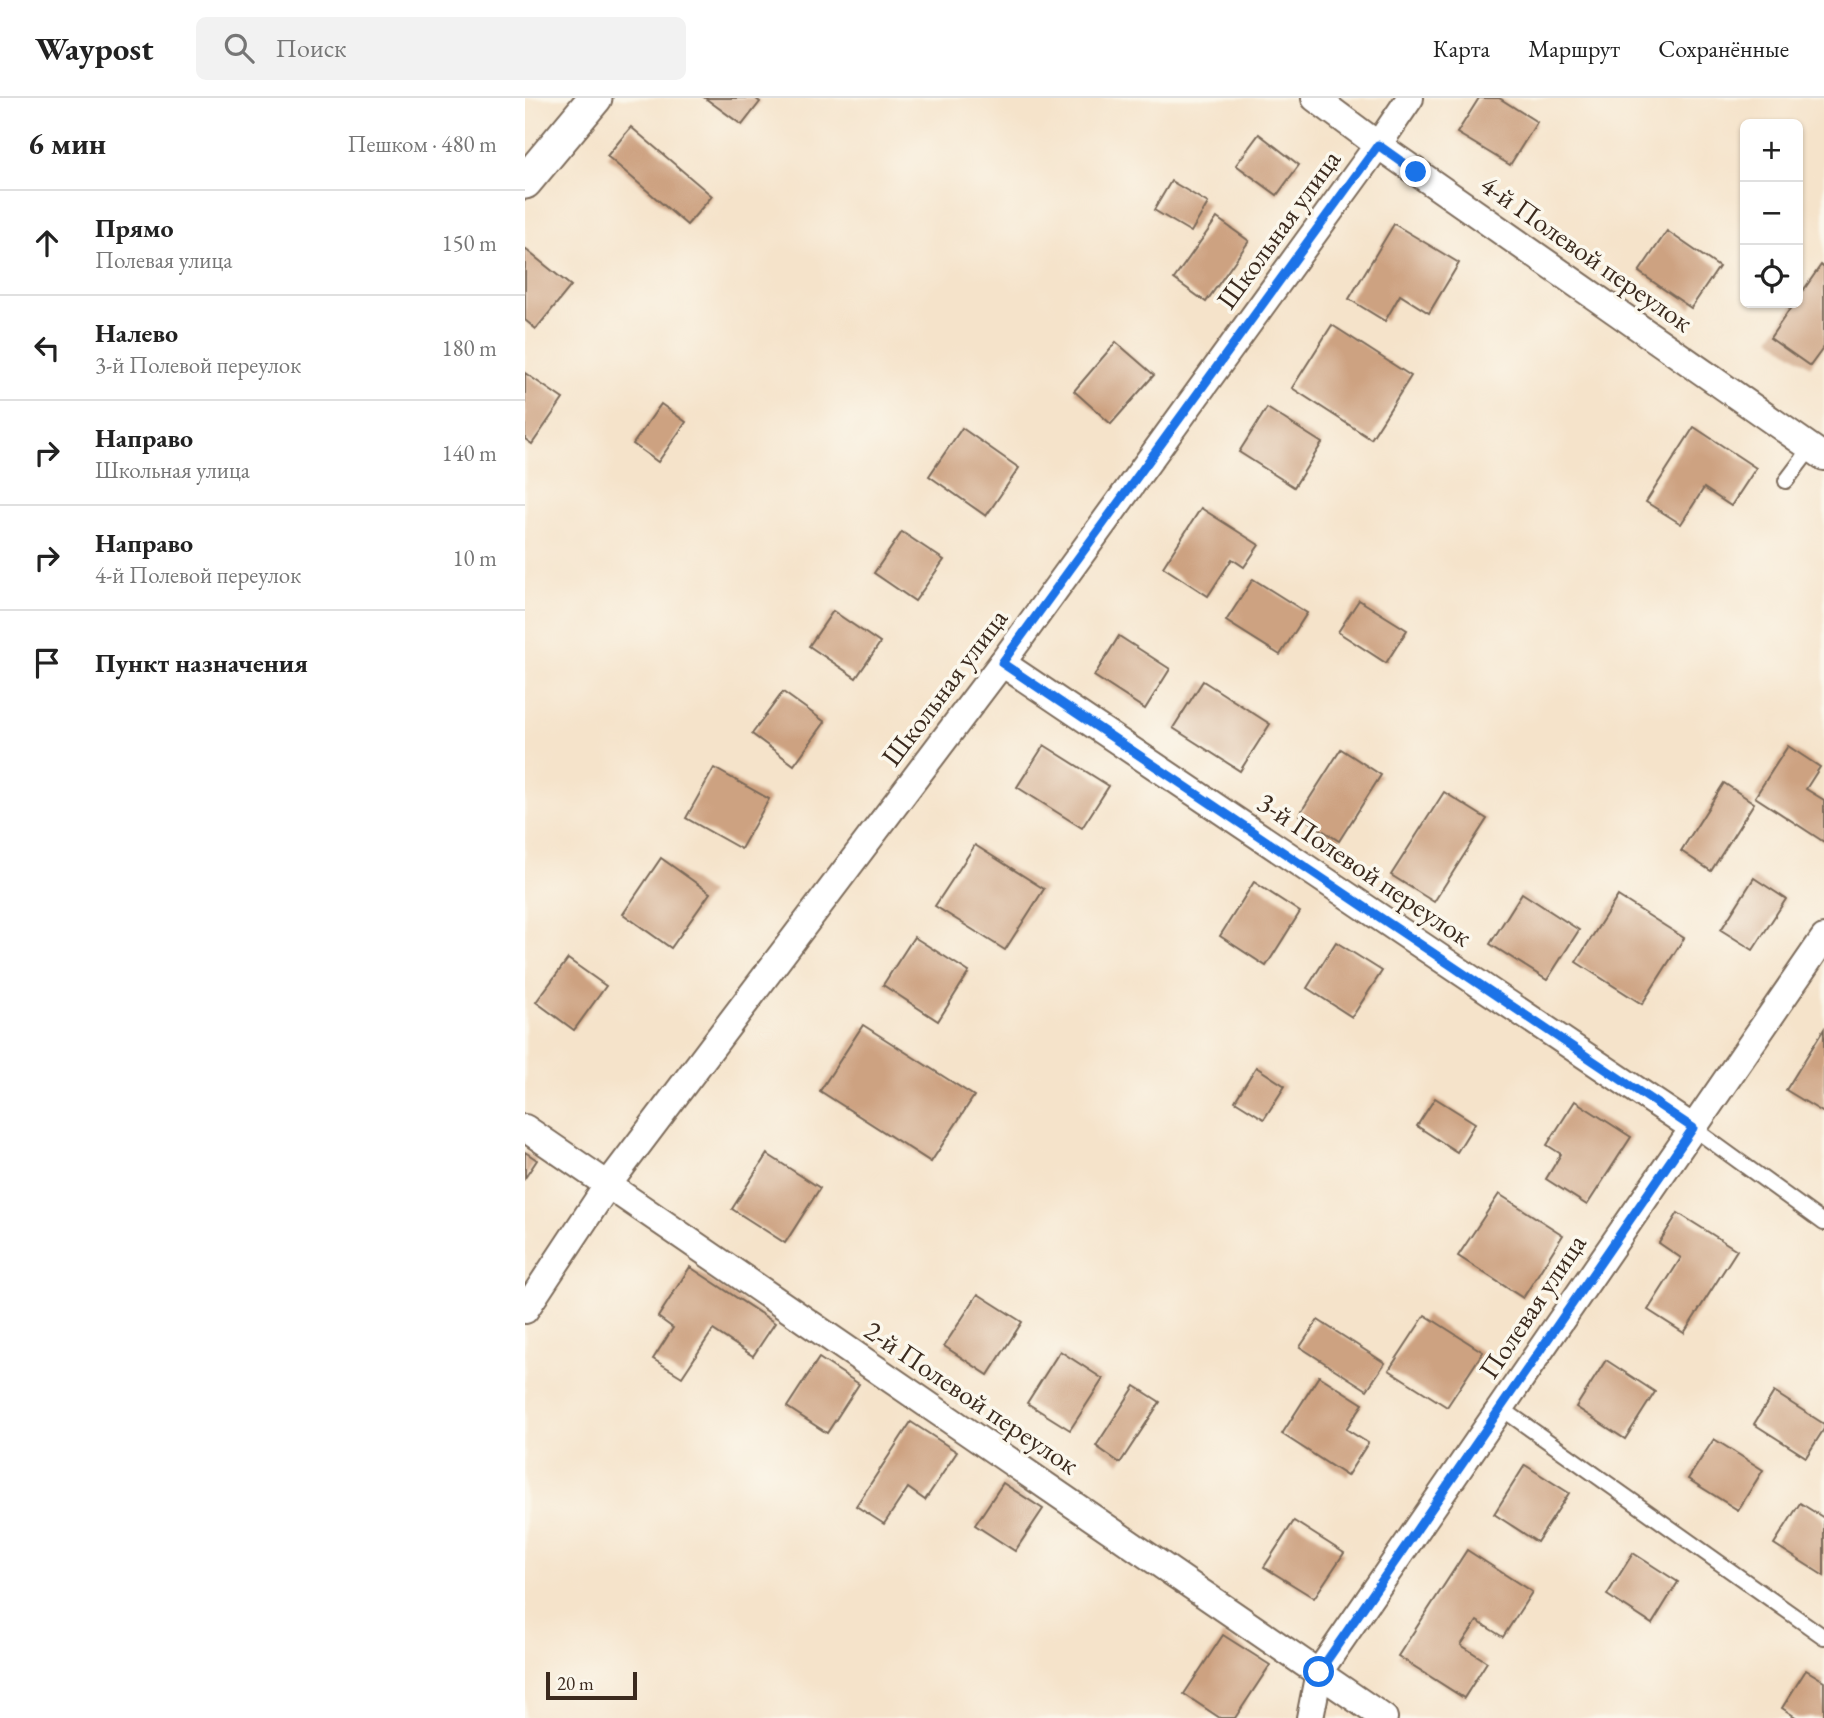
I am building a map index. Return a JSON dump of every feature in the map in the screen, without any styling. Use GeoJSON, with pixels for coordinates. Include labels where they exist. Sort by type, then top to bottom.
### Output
{"type":"FeatureCollection","features":[{"type":"Feature","properties":{"kind":"street"},"geometry":{"type":"LineString","coordinates":[[525,182],[595,98]]}},
{"type":"Feature","properties":{"kind":"street","name":"4-й Полевой переулок"},"geometry":{"type":"LineString","coordinates":[[1315,98],[1378,145],[1820,445]]}},
{"type":"Feature","properties":{"kind":"street","name":"Школьная улица"},"geometry":{"type":"LineString","coordinates":[[525,1310],[607,1185],[1002,663],[1410,98]]}},
{"type":"Feature","properties":{"kind":"street","name":"3-й Полевой переулок"},"geometry":{"type":"LineString","coordinates":[[1002,663],[1693,1128]]}},
{"type":"Feature","properties":{"kind":"street","name":"Полевая улица"},"geometry":{"type":"LineString","coordinates":[[1310,1718],[1319,1672],[1824,938]]}},
{"type":"Feature","properties":{"kind":"street","name":"2-й Полевой переулок"},"geometry":{"type":"LineString","coordinates":[[525,1128],[1384,1718]]}},
{"type":"Feature","properties":{"kind":"lane"},"geometry":{"type":"LineString","coordinates":[[1786,481],[1820,445]]}},
{"type":"Feature","properties":{"kind":"lane"},"geometry":{"type":"LineString","coordinates":[[1693,1128],[1824,1223]]}},
{"type":"Feature","properties":{"kind":"lane"},"geometry":{"type":"LineString","coordinates":[[1501,1408],[1824,1637]]}},
{"type":"Feature","properties":{"kind":"building"},"geometry":{"type":"Polygon","coordinates":[[[705,98],[755,98],[760,102],[742,125],[705,98]]]}},
{"type":"Feature","properties":{"kind":"building"},"geometry":{"type":"Polygon","coordinates":[[[1479,98],[1499,98],[1537,122],[1510,165],[1457,133],[1479,98]]]}},
{"type":"Feature","properties":{"kind":"building"},"geometry":{"type":"Polygon","coordinates":[[[631,127],[712,196],[687,225],[607,156],[631,127]]]}},
{"type":"Feature","properties":{"kind":"building"},"geometry":{"type":"Polygon","coordinates":[[[1259,134],[1299,165],[1277,195],[1236,165],[1259,134]]]}},
{"type":"Feature","properties":{"kind":"building"},"geometry":{"type":"Polygon","coordinates":[[[1171,181],[1208,203],[1191,232],[1154,210],[1171,181]]]}},
{"type":"Feature","properties":{"kind":"building"},"geometry":{"type":"Polygon","coordinates":[[[1217,218],[1249,241],[1206,302],[1174,279],[1217,218]]]}},
{"type":"Feature","properties":{"kind":"building"},"geometry":{"type":"Polygon","coordinates":[[[1394,224],[1459,263],[1429,313],[1400,295],[1385,321],[1349,299],[1394,224]]]}},
{"type":"Feature","properties":{"kind":"building"},"geometry":{"type":"Polygon","coordinates":[[[1667,231],[1719,267],[1691,308],[1639,272],[1667,231]]]}},
{"type":"Feature","properties":{"kind":"building"},"geometry":{"type":"Polygon","coordinates":[[[525,249],[571,286],[536,329],[525,320],[525,249]]]}},
{"type":"Feature","properties":{"kind":"building"},"geometry":{"type":"Polygon","coordinates":[[[1821,265],[1824,268],[1824,347],[1810,366],[1770,338],[1791,308],[1803,308],[1803,291],[1821,265]]]}},
{"type":"Feature","properties":{"kind":"building"},"geometry":{"type":"Polygon","coordinates":[[[1332,325],[1411,376],[1371,439],[1292,388],[1332,325]]]}},
{"type":"Feature","properties":{"kind":"building"},"geometry":{"type":"Polygon","coordinates":[[[1116,342],[1154,375],[1111,424],[1074,391],[1116,342]]]}},
{"type":"Feature","properties":{"kind":"building"},"geometry":{"type":"Polygon","coordinates":[[[525,373],[563,399],[532,444],[525,439],[525,373]]]}},
{"type":"Feature","properties":{"kind":"building"},"geometry":{"type":"Polygon","coordinates":[[[661,404],[686,422],[658,462],[633,444],[661,404]]]}},
{"type":"Feature","properties":{"kind":"building"},"geometry":{"type":"Polygon","coordinates":[[[1267,408],[1322,443],[1294,487],[1239,452],[1267,408]]]}},
{"type":"Feature","properties":{"kind":"building"},"geometry":{"type":"Polygon","coordinates":[[[1694,427],[1756,468],[1731,506],[1704,488],[1681,524],[1646,502],[1694,427]]]}},
{"type":"Feature","properties":{"kind":"building"},"geometry":{"type":"Polygon","coordinates":[[[962,428],[1019,468],[986,516],[929,476],[962,428]]]}},
{"type":"Feature","properties":{"kind":"building"},"geometry":{"type":"Polygon","coordinates":[[[1201,508],[1259,545],[1244,567],[1232,559],[1208,596],[1163,567],[1201,508]]]}},
{"type":"Feature","properties":{"kind":"building"},"geometry":{"type":"Polygon","coordinates":[[[902,532],[944,560],[915,601],[874,573],[902,532]]]}},
{"type":"Feature","properties":{"kind":"building"},"geometry":{"type":"Polygon","coordinates":[[[1253,579],[1307,613],[1280,655],[1226,621],[1253,579]]]}},
{"type":"Feature","properties":{"kind":"building"},"geometry":{"type":"Polygon","coordinates":[[[1359,600],[1407,630],[1386,663],[1338,632],[1359,600]]]}},
{"type":"Feature","properties":{"kind":"building"},"geometry":{"type":"Polygon","coordinates":[[[833,611],[880,643],[856,678],[809,646],[833,611]]]}},
{"type":"Feature","properties":{"kind":"building"},"geometry":{"type":"Polygon","coordinates":[[[1119,636],[1170,669],[1145,709],[1094,676],[1119,636]]]}},
{"type":"Feature","properties":{"kind":"building"},"geometry":{"type":"Polygon","coordinates":[[[1203,681],[1270,724],[1240,771],[1173,728],[1203,681]]]}},
{"type":"Feature","properties":{"kind":"building"},"geometry":{"type":"Polygon","coordinates":[[[783,692],[825,722],[794,765],[752,734],[783,692]]]}},
{"type":"Feature","properties":{"kind":"building"},"geometry":{"type":"Polygon","coordinates":[[[1044,745],[1109,786],[1082,828],[1017,787],[1044,745]]]}},
{"type":"Feature","properties":{"kind":"building"},"geometry":{"type":"Polygon","coordinates":[[[1788,746],[1820,767],[1806,789],[1824,800],[1824,842],[1755,797],[1788,746]]]}},
{"type":"Feature","properties":{"kind":"building"},"geometry":{"type":"Polygon","coordinates":[[[1341,749],[1381,775],[1339,841],[1299,815],[1341,749]]]}},
{"type":"Feature","properties":{"kind":"building"},"geometry":{"type":"Polygon","coordinates":[[[714,768],[769,799],[741,849],[686,818],[714,768]]]}},
{"type":"Feature","properties":{"kind":"building"},"geometry":{"type":"Polygon","coordinates":[[[1724,783],[1754,803],[1711,871],[1681,851],[1724,783]]]}},
{"type":"Feature","properties":{"kind":"building"},"geometry":{"type":"Polygon","coordinates":[[[1444,792],[1487,819],[1434,902],[1391,875],[1444,792]]]}},
{"type":"Feature","properties":{"kind":"building"},"geometry":{"type":"Polygon","coordinates":[[[975,845],[1044,889],[1005,950],[935,906],[975,845]]]}},
{"type":"Feature","properties":{"kind":"building"},"geometry":{"type":"Polygon","coordinates":[[[661,858],[710,893],[671,948],[623,914],[661,858]]]}},
{"type":"Feature","properties":{"kind":"building"},"geometry":{"type":"Polygon","coordinates":[[[1754,878],[1786,899],[1753,950],[1721,930],[1754,878]]]}},
{"type":"Feature","properties":{"kind":"building"},"geometry":{"type":"Polygon","coordinates":[[[1254,882],[1300,912],[1266,966],[1220,936],[1254,882]]]}},
{"type":"Feature","properties":{"kind":"building"},"geometry":{"type":"Polygon","coordinates":[[[1522,893],[1579,930],[1547,980],[1490,944],[1522,893]]]}},
{"type":"Feature","properties":{"kind":"building"},"geometry":{"type":"Polygon","coordinates":[[[1618,896],[1684,938],[1642,1004],[1576,962],[1618,896]]]}},
{"type":"Feature","properties":{"kind":"building"},"geometry":{"type":"Polygon","coordinates":[[[914,937],[969,972],[938,1021],[883,985],[914,937]]]}},
{"type":"Feature","properties":{"kind":"building"},"geometry":{"type":"Polygon","coordinates":[[[1336,942],[1382,971],[1352,1017],[1307,988],[1336,942]]]}},
{"type":"Feature","properties":{"kind":"building"},"geometry":{"type":"Polygon","coordinates":[[[568,959],[606,986],[574,1030],[536,1002],[568,959]]]}},
{"type":"Feature","properties":{"kind":"building"},"geometry":{"type":"Polygon","coordinates":[[[863,1025],[974,1096],[931,1162],[820,1091],[863,1025]]]}},
{"type":"Feature","properties":{"kind":"building"},"geometry":{"type":"Polygon","coordinates":[[[1824,1029],[1824,1113],[1786,1090],[1824,1029]]]}},
{"type":"Feature","properties":{"kind":"building"},"geometry":{"type":"Polygon","coordinates":[[[1256,1067],[1285,1086],[1264,1119],[1235,1101],[1256,1067]]]}},
{"type":"Feature","properties":{"kind":"building"},"geometry":{"type":"Polygon","coordinates":[[[1435,1098],[1475,1123],[1457,1152],[1417,1126],[1435,1098]]]}},
{"type":"Feature","properties":{"kind":"building"},"geometry":{"type":"Polygon","coordinates":[[[1575,1101],[1631,1137],[1587,1205],[1546,1179],[1561,1154],[1547,1145],[1575,1101]]]}},
{"type":"Feature","properties":{"kind":"building"},"geometry":{"type":"Polygon","coordinates":[[[525,1152],[537,1160],[525,1178],[525,1152]]]}},
{"type":"Feature","properties":{"kind":"building"},"geometry":{"type":"Polygon","coordinates":[[[767,1154],[820,1188],[785,1243],[732,1209],[767,1154]]]}},
{"type":"Feature","properties":{"kind":"building"},"geometry":{"type":"Polygon","coordinates":[[[1499,1194],[1563,1235],[1523,1298],[1458,1256],[1499,1194]]]}},
{"type":"Feature","properties":{"kind":"building"},"geometry":{"type":"Polygon","coordinates":[[[1678,1213],[1737,1250],[1684,1333],[1648,1310],[1681,1258],[1659,1243],[1678,1213]]]}},
{"type":"Feature","properties":{"kind":"building"},"geometry":{"type":"Polygon","coordinates":[[[690,1267],[775,1323],[753,1356],[713,1330],[682,1377],[653,1359],[673,1328],[658,1317],[690,1267]]]}},
{"type":"Feature","properties":{"kind":"building"},"geometry":{"type":"Polygon","coordinates":[[[978,1294],[1022,1322],[988,1375],[944,1346],[978,1294]]]}},
{"type":"Feature","properties":{"kind":"building"},"geometry":{"type":"Polygon","coordinates":[[[1425,1315],[1483,1352],[1447,1407],[1389,1370],[1425,1315]]]}},
{"type":"Feature","properties":{"kind":"building"},"geometry":{"type":"Polygon","coordinates":[[[1318,1320],[1385,1363],[1367,1390],[1300,1347],[1318,1320]]]}},
{"type":"Feature","properties":{"kind":"building"},"geometry":{"type":"Polygon","coordinates":[[[1060,1351],[1103,1379],[1070,1430],[1027,1403],[1060,1351]]]}},
{"type":"Feature","properties":{"kind":"building"},"geometry":{"type":"Polygon","coordinates":[[[819,1358],[859,1384],[827,1433],[787,1407],[819,1358]]]}},
{"type":"Feature","properties":{"kind":"building"},"geometry":{"type":"Polygon","coordinates":[[[1606,1360],[1655,1392],[1625,1439],[1576,1407],[1606,1360]]]}},
{"type":"Feature","properties":{"kind":"building"},"geometry":{"type":"Polygon","coordinates":[[[1319,1376],[1363,1404],[1346,1429],[1368,1443],[1347,1476],[1282,1434],[1319,1376]]]}},
{"type":"Feature","properties":{"kind":"building"},"geometry":{"type":"Polygon","coordinates":[[[1135,1386],[1160,1402],[1120,1463],[1096,1446],[1135,1386]]]}},
{"type":"Feature","properties":{"kind":"building"},"geometry":{"type":"Polygon","coordinates":[[[1774,1392],[1824,1424],[1824,1429],[1806,1457],[1754,1424],[1774,1392]]]}},
{"type":"Feature","properties":{"kind":"building"},"geometry":{"type":"Polygon","coordinates":[[[911,1422],[957,1452],[925,1500],[908,1488],[884,1524],[856,1506],[911,1422]]]}},
{"type":"Feature","properties":{"kind":"building"},"geometry":{"type":"Polygon","coordinates":[[[1714,1439],[1763,1470],[1738,1510],[1688,1479],[1714,1439]]]}},
{"type":"Feature","properties":{"kind":"building"},"geometry":{"type":"Polygon","coordinates":[[[1525,1465],[1569,1493],[1537,1542],[1494,1514],[1525,1465]]]}},
{"type":"Feature","properties":{"kind":"building"},"geometry":{"type":"Polygon","coordinates":[[[1003,1483],[1043,1509],[1015,1551],[975,1525],[1003,1483]]]}},
{"type":"Feature","properties":{"kind":"building"},"geometry":{"type":"Polygon","coordinates":[[[1800,1503],[1824,1518],[1824,1576],[1774,1544],[1800,1503]]]}},
{"type":"Feature","properties":{"kind":"building"},"geometry":{"type":"Polygon","coordinates":[[[1294,1521],[1344,1553],[1314,1598],[1264,1567],[1294,1521]]]}},
{"type":"Feature","properties":{"kind":"building"},"geometry":{"type":"Polygon","coordinates":[[[1467,1550],[1532,1592],[1503,1637],[1477,1621],[1461,1645],[1487,1662],[1464,1698],[1398,1656],[1467,1550]]]}},
{"type":"Feature","properties":{"kind":"building"},"geometry":{"type":"Polygon","coordinates":[[[1633,1553],[1678,1582],[1652,1624],[1607,1595],[1633,1553]]]}},
{"type":"Feature","properties":{"kind":"building"},"geometry":{"type":"Polygon","coordinates":[[[1223,1635],[1270,1665],[1235,1718],[1220,1718],[1184,1694],[1223,1635]]]}},
{"type":"Feature","properties":{"kind":"building"},"geometry":{"type":"Polygon","coordinates":[[[1806,1670],[1824,1681],[1824,1718],[1797,1718],[1782,1708],[1806,1670]]]}},
{"type":"Feature","properties":{"kind":"route"},"geometry":{"type":"LineString","coordinates":[[1319,1672],[1693,1128],[1002,663],[1378,145],[1416,172]]}}]}
